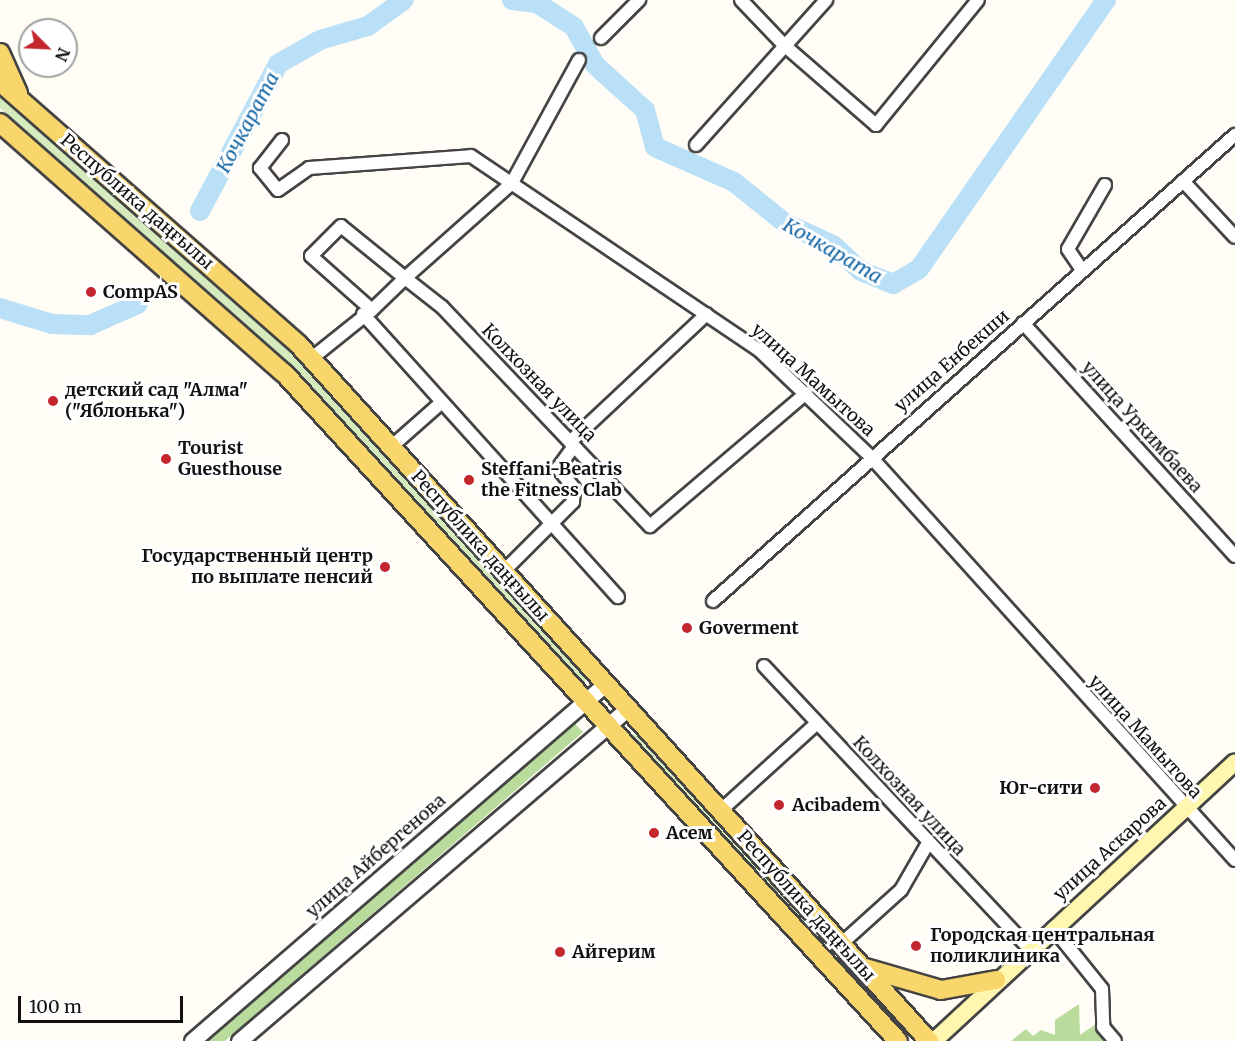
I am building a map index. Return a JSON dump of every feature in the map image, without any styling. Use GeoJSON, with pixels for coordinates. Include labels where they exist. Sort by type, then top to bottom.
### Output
{"type":"FeatureCollection","features":[{"type":"Feature","properties":{"kind":"main road"},"geometry":{"type":"LineString","coordinates":[[0,53],[21,100]]}},
{"type":"Feature","properties":{"kind":"main road","name":"Республика даңғылы"},"geometry":{"type":"LineString","coordinates":[[0,82],[312,358],[626,710],[929,1041]]}},
{"type":"Feature","properties":{"kind":"main road","name":"Республика даңғылы"},"geometry":{"type":"LineString","coordinates":[[0,124],[284,373],[898,1041]]}},
{"type":"Feature","properties":{"kind":"main road","name":"улица Аскарова"},"geometry":{"type":"LineString","coordinates":[[934,1041],[996,980],[1235,762]]}},
{"type":"Feature","properties":{"kind":"main road"},"geometry":{"type":"LineString","coordinates":[[860,966],[941,990],[996,980]]}},
{"type":"Feature","properties":{"kind":"street"},"geometry":{"type":"LineString","coordinates":[[601,38],[639,0]]}},
{"type":"Feature","properties":{"kind":"street"},"geometry":{"type":"LineString","coordinates":[[741,0],[784,45],[876,125],[978,0]]}},
{"type":"Feature","properties":{"kind":"street"},"geometry":{"type":"LineString","coordinates":[[696,145],[826,0]]}},
{"type":"Feature","properties":{"kind":"street"},"geometry":{"type":"LineString","coordinates":[[312,358],[512,183],[579,60]]}},
{"type":"Feature","properties":{"kind":"street","name":"улица Енбекши"},"geometry":{"type":"LineString","coordinates":[[712,601],[1235,135]]}},
{"type":"Feature","properties":{"kind":"street","name":"улица Мамытова"},"geometry":{"type":"LineString","coordinates":[[282,140],[260,168],[278,190],[309,168],[471,156],[759,350],[871,457],[1184,808],[1235,860]]}},
{"type":"Feature","properties":{"kind":"street"},"geometry":{"type":"LineString","coordinates":[[1183,181],[1235,237]]}},
{"type":"Feature","properties":{"kind":"street"},"geometry":{"type":"LineString","coordinates":[[1082,270],[1068,249],[1106,185]]}},
{"type":"Feature","properties":{"kind":"street","name":"Колхозная улица"},"geometry":{"type":"LineString","coordinates":[[367,312],[311,256],[340,226],[442,307],[650,526],[806,393]]}},
{"type":"Feature","properties":{"kind":"street"},"geometry":{"type":"LineString","coordinates":[[367,312],[552,528],[618,597]]}},
{"type":"Feature","properties":{"kind":"street"},"geometry":{"type":"LineString","coordinates":[[503,572],[552,528],[576,495],[558,468],[572,444],[707,314]]}},
{"type":"Feature","properties":{"kind":"street","name":"улица Уркимбаева"},"geometry":{"type":"LineString","coordinates":[[1023,322],[1235,556]]}},
{"type":"Feature","properties":{"kind":"street"},"geometry":{"type":"LineString","coordinates":[[391,447],[442,402]]}},
{"type":"Feature","properties":{"kind":"street","name":"Колхозная улица"},"geometry":{"type":"LineString","coordinates":[[764,666],[1030,950]]}},
{"type":"Feature","properties":{"kind":"street","name":"улица Айбергенова"},"geometry":{"type":"LineString","coordinates":[[192,1041],[604,685]]}},
{"type":"Feature","properties":{"kind":"street"},"geometry":{"type":"LineString","coordinates":[[239,1041],[626,710]]}},
{"type":"Feature","properties":{"kind":"street"},"geometry":{"type":"LineString","coordinates":[[719,812],[816,724]]}},
{"type":"Feature","properties":{"kind":"street"},"geometry":{"type":"LineString","coordinates":[[840,944],[901,890],[928,843]]}},
{"type":"Feature","properties":{"kind":"street"},"geometry":{"type":"LineString","coordinates":[[1053,928],[1102,989],[1103,1027],[1115,1041]]}},
{"type":"Feature","properties":{"kind":"green space"},"geometry":{"type":"Polygon","coordinates":[[[0,96],[292,354],[587,679],[582,685],[286,360],[0,108],[0,96]]]}},
{"type":"Feature","properties":{"kind":"green space"},"geometry":{"type":"Polygon","coordinates":[[[575,724],[583,732],[225,1041],[201,1041],[575,724]]]}},
{"type":"Feature","properties":{"kind":"green space"},"geometry":{"type":"Polygon","coordinates":[[[634,733],[906,1028],[901,1032],[629,737],[634,733]]]}},
{"type":"Feature","properties":{"kind":"green space"},"geometry":{"type":"Polygon","coordinates":[[[1079,1004],[1080,1035],[1097,1023],[1111,1041],[1011,1041],[1026,1029],[1033,1036],[1041,1030],[1055,1035],[1055,1020],[1079,1004]]]}},
{"type":"Feature","properties":{"kind":"waterway","name":"Кочкарата"},"geometry":{"type":"LineString","coordinates":[[200,211],[278,64],[320,40],[368,26],[404,0]]}},
{"type":"Feature","properties":{"kind":"waterway","name":"Кочкарата"},"geometry":{"type":"LineString","coordinates":[[512,0],[537,3],[574,27],[595,65],[645,110],[655,147],[734,182],[785,223],[833,245],[861,271],[893,284],[919,269],[1106,0]]}},
{"type":"Feature","properties":{"kind":"waterway","name":"Кочкарата"},"geometry":{"type":"LineString","coordinates":[[0,308],[52,324],[90,325],[138,304]]}},
{"type":"Feature","properties":{"kind":"place","name":"CompAS"},"geometry":{"type":"Point","coordinates":[91,292]}},
{"type":"Feature","properties":{"kind":"place","name":"детский сад \"Алма\" (\"Яблонька\")"},"geometry":{"type":"Point","coordinates":[53,401]}},
{"type":"Feature","properties":{"kind":"place","name":"Tourist Guesthouse"},"geometry":{"type":"Point","coordinates":[166,459]}},
{"type":"Feature","properties":{"kind":"place","name":"Steffani-Beatris the Fitness Clab"},"geometry":{"type":"Point","coordinates":[469,480]}},
{"type":"Feature","properties":{"kind":"place","name":"Государственный центр по выплате пенсий"},"geometry":{"type":"Point","coordinates":[385,567]}},
{"type":"Feature","properties":{"kind":"place","name":"Goverment"},"geometry":{"type":"Point","coordinates":[687,628]}},
{"type":"Feature","properties":{"kind":"place","name":"Юг-сити"},"geometry":{"type":"Point","coordinates":[1095,788]}},
{"type":"Feature","properties":{"kind":"place","name":"Acibadem"},"geometry":{"type":"Point","coordinates":[779,805]}},
{"type":"Feature","properties":{"kind":"place","name":"Асем"},"geometry":{"type":"Point","coordinates":[654,833]}},
{"type":"Feature","properties":{"kind":"place","name":"Городская центральная поликлиника"},"geometry":{"type":"Point","coordinates":[916,946]}},
{"type":"Feature","properties":{"kind":"place","name":"Айгерим"},"geometry":{"type":"Point","coordinates":[560,952]}}]}
